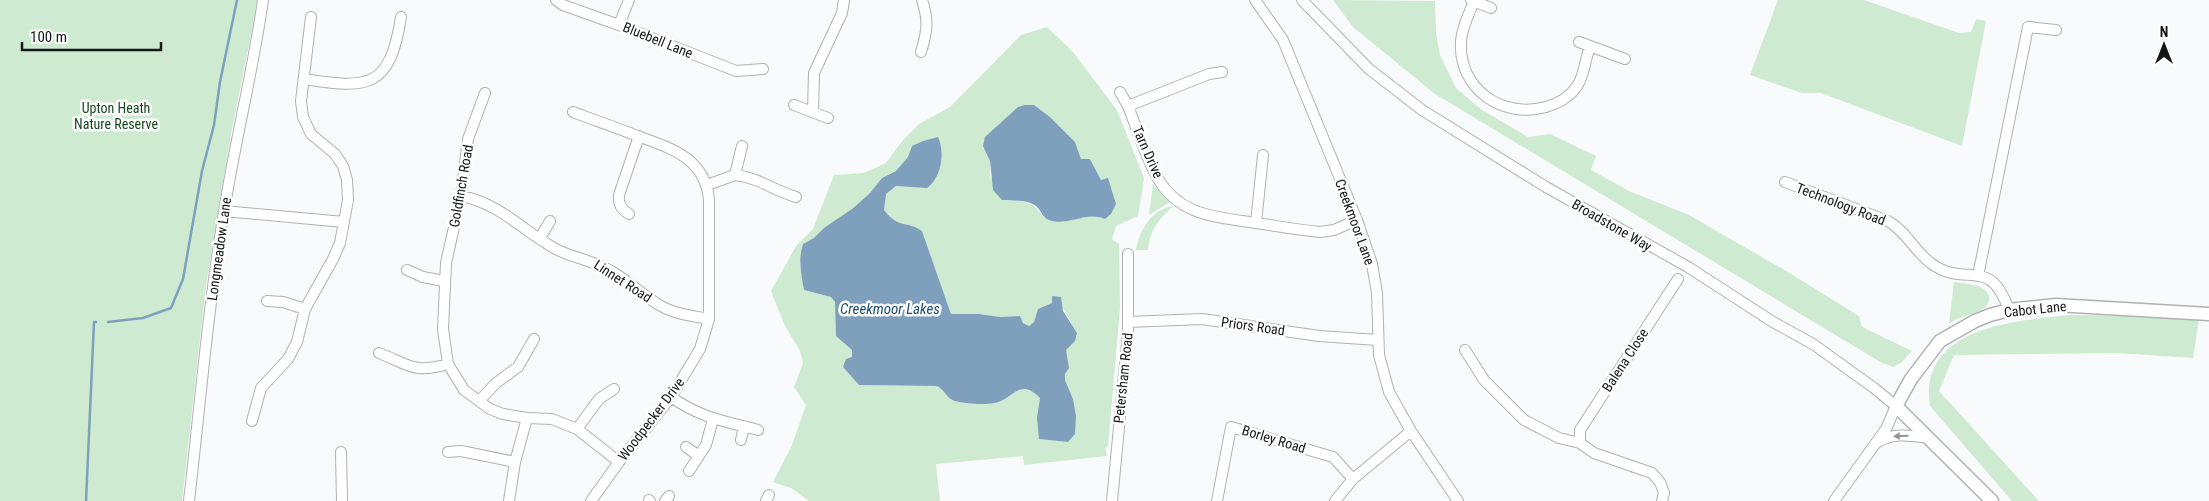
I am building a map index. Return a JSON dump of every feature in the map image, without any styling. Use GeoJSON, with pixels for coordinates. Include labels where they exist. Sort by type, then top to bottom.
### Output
{"type":"FeatureCollection","features":[{"type":"Feature","properties":{"kind":"main road","name":"Cabot Lane"},"geometry":{"type":"LineString","coordinates":[[1896,406],[1911,379],[1940,341],[1975,321],[2009,310],[2056,304],[2209,314]]}},
{"type":"Feature","properties":{"kind":"main road","name":"Broadstone Way"},"geometry":{"type":"LineString","coordinates":[[1896,406],[1992,501]]}},
{"type":"Feature","properties":{"kind":"street","name":"Longmeadow Lane"},"geometry":{"type":"LineString","coordinates":[[189,501],[213,287],[224,211],[258,41],[263,0]]}},
{"type":"Feature","properties":{"kind":"street","name":"Bluebell Lane"},"geometry":{"type":"LineString","coordinates":[[556,0],[562,5],[619,25],[736,71],[763,69]]}},
{"type":"Feature","properties":{"kind":"street"},"geometry":{"type":"LineString","coordinates":[[619,25],[629,0]]}},
{"type":"Feature","properties":{"kind":"street"},"geometry":{"type":"LineString","coordinates":[[813,112],[814,73],[842,13],[844,0]]}},
{"type":"Feature","properties":{"kind":"street"},"geometry":{"type":"LineString","coordinates":[[921,52],[927,33],[927,16],[922,0]]}},
{"type":"Feature","properties":{"kind":"street","name":"Creekmoor Lane"},"geometry":{"type":"LineString","coordinates":[[1254,0],[1283,40],[1357,220],[1372,264],[1377,293],[1381,369],[1388,392],[1411,431],[1458,501]]}},
{"type":"Feature","properties":{"kind":"street","name":"Broadstone Way"},"geometry":{"type":"LineString","coordinates":[[1302,0],[1369,69],[1422,110],[1546,187],[1688,268],[1773,322],[1813,344],[1896,406]]}},
{"type":"Feature","properties":{"kind":"street"},"geometry":{"type":"LineString","coordinates":[[1491,8],[1473,1],[1464,25],[1461,42],[1465,68],[1476,89],[1503,107],[1524,111],[1536,110],[1554,105],[1563,100],[1577,86],[1590,46]]}},
{"type":"Feature","properties":{"kind":"street"},"geometry":{"type":"LineString","coordinates":[[252,421],[261,388],[279,370],[297,342],[305,310],[340,243],[348,200],[347,180],[343,166],[335,154],[311,134],[303,117],[301,101],[311,17]]}},
{"type":"Feature","properties":{"kind":"street"},"geometry":{"type":"LineString","coordinates":[[304,79],[358,85],[376,77],[392,59],[400,17]]}},
{"type":"Feature","properties":{"kind":"street"},"geometry":{"type":"LineString","coordinates":[[1978,276],[2028,27],[2056,30]]}},
{"type":"Feature","properties":{"kind":"street"},"geometry":{"type":"LineString","coordinates":[[1579,42],[1625,59]]}},
{"type":"Feature","properties":{"kind":"street"},"geometry":{"type":"LineString","coordinates":[[1128,106],[1209,74],[1222,72]]}},
{"type":"Feature","properties":{"kind":"street","name":"Tarn Drive"},"geometry":{"type":"LineString","coordinates":[[1120,92],[1128,106],[1157,177],[1178,201],[1199,214],[1221,219],[1320,232],[1334,230],[1357,220]]}},
{"type":"Feature","properties":{"kind":"street","name":"Goldfinch Road"},"geometry":{"type":"LineString","coordinates":[[485,93],[468,139],[461,196],[446,262],[443,329],[448,364],[464,390],[490,409],[503,414],[527,418],[552,419],[577,429],[618,462]]}},
{"type":"Feature","properties":{"kind":"street"},"geometry":{"type":"LineString","coordinates":[[794,105],[828,118]]}},
{"type":"Feature","properties":{"kind":"street"},"geometry":{"type":"LineString","coordinates":[[573,112],[658,142],[681,154],[696,166],[707,185],[734,175],[752,179],[779,192],[796,196]]}},
{"type":"Feature","properties":{"kind":"street"},"geometry":{"type":"LineString","coordinates":[[629,214],[615,208],[639,136]]}},
{"type":"Feature","properties":{"kind":"street"},"geometry":{"type":"LineString","coordinates":[[734,175],[742,146]]}},
{"type":"Feature","properties":{"kind":"street"},"geometry":{"type":"LineString","coordinates":[[1256,223],[1262,155]]}},
{"type":"Feature","properties":{"kind":"street","name":"Technology Road"},"geometry":{"type":"LineString","coordinates":[[1785,182],[1888,221],[1899,227],[1928,261],[1939,269],[1992,280],[1998,286],[2009,310]]}},
{"type":"Feature","properties":{"kind":"street","name":"Woodpecker Drive"},"geometry":{"type":"LineString","coordinates":[[591,501],[618,462],[671,397],[700,349],[709,320],[707,185]]}},
{"type":"Feature","properties":{"kind":"street","name":"Linnet Road"},"geometry":{"type":"LineString","coordinates":[[461,196],[485,203],[555,249],[592,260],[613,272],[662,307],[678,313],[709,320]]}},
{"type":"Feature","properties":{"kind":"street"},"geometry":{"type":"LineString","coordinates":[[224,211],[344,222]]}},
{"type":"Feature","properties":{"kind":"street"},"geometry":{"type":"LineString","coordinates":[[540,238],[550,221]]}},
{"type":"Feature","properties":{"kind":"street","name":"Petersham Road"},"geometry":{"type":"LineString","coordinates":[[1112,501],[1128,322],[1128,254]]}},
{"type":"Feature","properties":{"kind":"street"},"geometry":{"type":"LineString","coordinates":[[407,270],[423,277],[444,281]]}},
{"type":"Feature","properties":{"kind":"street","name":"Balena Close"},"geometry":{"type":"LineString","coordinates":[[1580,443],[1580,430],[1678,279]]}},
{"type":"Feature","properties":{"kind":"street"},"geometry":{"type":"LineString","coordinates":[[267,301],[283,302],[305,310]]}},
{"type":"Feature","properties":{"kind":"street","name":"Priors Road"},"geometry":{"type":"LineString","coordinates":[[1128,322],[1202,319],[1319,336],[1378,340]]}},
{"type":"Feature","properties":{"kind":"street"},"geometry":{"type":"LineString","coordinates":[[480,400],[496,383],[518,367],[534,339]]}},
{"type":"Feature","properties":{"kind":"street"},"geometry":{"type":"LineString","coordinates":[[1465,350],[1484,380],[1524,420],[1559,438],[1580,443],[1594,453],[1652,473],[1660,482],[1664,493],[1662,501]]}},
{"type":"Feature","properties":{"kind":"street"},"geometry":{"type":"LineString","coordinates":[[379,352],[413,369],[433,368],[448,364]]}},
{"type":"Feature","properties":{"kind":"street"},"geometry":{"type":"LineString","coordinates":[[577,429],[599,399],[614,389]]}},
{"type":"Feature","properties":{"kind":"street"},"geometry":{"type":"LineString","coordinates":[[671,397],[713,420],[758,430]]}},
{"type":"Feature","properties":{"kind":"street","name":"Cabot Lane"},"geometry":{"type":"LineString","coordinates":[[1834,501],[1886,429],[1896,406]]}},
{"type":"Feature","properties":{"kind":"street"},"geometry":{"type":"LineString","coordinates":[[509,501],[515,462],[527,418]]}},
{"type":"Feature","properties":{"kind":"street"},"geometry":{"type":"LineString","coordinates":[[689,471],[706,445],[713,420]]}},
{"type":"Feature","properties":{"kind":"street"},"geometry":{"type":"LineString","coordinates":[[741,440],[744,426]]}},
{"type":"Feature","properties":{"kind":"street","name":"Borley Road"},"geometry":{"type":"LineString","coordinates":[[1217,501],[1231,427],[1333,457],[1353,479]]}},
{"type":"Feature","properties":{"kind":"street"},"geometry":{"type":"LineString","coordinates":[[1335,501],[1353,479],[1411,431]]}},
{"type":"Feature","properties":{"kind":"street"},"geometry":{"type":"LineString","coordinates":[[1874,445],[1888,437],[1906,435],[1930,438]]}},
{"type":"Feature","properties":{"kind":"street"},"geometry":{"type":"LineString","coordinates":[[686,447],[699,456]]}},
{"type":"Feature","properties":{"kind":"street"},"geometry":{"type":"LineString","coordinates":[[448,452],[461,451],[515,462]]}},
{"type":"Feature","properties":{"kind":"street"},"geometry":{"type":"LineString","coordinates":[[341,452],[342,501]]}},
{"type":"Feature","properties":{"kind":"green space","name":"Upton Heath Nature Reserve"},"geometry":{"type":"Polygon","coordinates":[[[0,0],[258,0],[232,129],[206,285],[182,501],[0,501],[0,0]]]}},
{"type":"Feature","properties":{"kind":"green space"},"geometry":{"type":"Polygon","coordinates":[[[1333,0],[1435,1],[1436,33],[1440,55],[1456,88],[1482,110],[1528,137],[1550,134],[1596,156],[1591,170],[1629,191],[1689,215],[1788,272],[1859,316],[1862,327],[1912,351],[1902,362],[1894,367],[1882,363],[1435,94],[1353,27],[1333,0]]]}},
{"type":"Feature","properties":{"kind":"green space"},"geometry":{"type":"Polygon","coordinates":[[[1778,0],[1864,0],[1959,33],[1971,32],[1976,19],[1986,21],[1962,146],[1821,93],[1802,93],[1750,75],[1778,0]]]}},
{"type":"Feature","properties":{"kind":"green space"},"geometry":{"type":"Polygon","coordinates":[[[1047,27],[1073,52],[1117,110],[1144,178],[1138,216],[1116,226],[1112,239],[1119,244],[1120,308],[1108,447],[1105,448],[1107,456],[1024,465],[1023,456],[936,464],[940,501],[809,501],[791,488],[773,482],[792,445],[806,405],[794,387],[803,363],[800,351],[784,324],[771,291],[796,246],[813,229],[834,175],[864,173],[886,163],[903,140],[919,124],[950,107],[1021,35],[1047,27]],[[1034,105],[990,161],[990,176],[1002,200],[1026,202],[1035,207],[1043,217],[1062,222],[1098,215],[1101,180],[1090,159],[1081,159],[1075,142],[1050,117],[1034,105]],[[912,146],[909,157],[896,171],[882,178],[869,194],[852,209],[814,238],[803,244],[800,265],[804,290],[831,297],[835,302],[842,340],[852,350],[859,385],[937,386],[952,400],[980,404],[1002,401],[1017,391],[1027,389],[1040,398],[1039,439],[1068,442],[1073,399],[1065,380],[1066,349],[1075,341],[1071,322],[1061,305],[1052,303],[1038,309],[1034,322],[1029,326],[1023,323],[1020,316],[1000,317],[979,314],[951,314],[922,231],[899,223],[884,210],[885,194],[896,186],[918,187],[912,146]]]}},
{"type":"Feature","properties":{"kind":"green space"},"geometry":{"type":"Polygon","coordinates":[[[1153,184],[1170,202],[1149,215],[1153,184]]]}},
{"type":"Feature","properties":{"kind":"green space"},"geometry":{"type":"Polygon","coordinates":[[[1174,206],[1156,225],[1150,237],[1148,250],[1136,250],[1140,235],[1153,216],[1159,211],[1174,206]]]}},
{"type":"Feature","properties":{"kind":"green space"},"geometry":{"type":"Polygon","coordinates":[[[1954,282],[1971,284],[1982,288],[1989,295],[1989,301],[1987,305],[1977,312],[1949,324],[1954,282]]]}},
{"type":"Feature","properties":{"kind":"green space"},"geometry":{"type":"Polygon","coordinates":[[[2069,315],[2153,316],[2199,320],[2193,358],[2117,353],[1954,355],[1939,391],[2039,501],[2012,501],[1930,406],[1930,380],[1939,359],[1954,344],[1975,333],[2023,321],[2069,315]]]}},
{"type":"Feature","properties":{"kind":"water"},"geometry":{"type":"Polygon","coordinates":[[[1034,105],[1050,117],[1075,142],[1081,159],[1090,159],[1101,180],[1108,178],[1116,204],[1111,214],[1105,219],[1092,216],[1059,222],[1052,221],[1046,219],[1036,206],[1024,201],[1002,200],[993,190],[990,161],[983,146],[985,137],[1018,107],[1034,105]]]}},
{"type":"Feature","properties":{"kind":"water","name":"Creekmoor Lakes"},"geometry":{"type":"Polygon","coordinates":[[[938,137],[942,157],[936,178],[927,188],[896,186],[886,194],[884,210],[899,223],[922,231],[951,314],[979,314],[1000,317],[1020,316],[1023,323],[1029,326],[1034,322],[1038,309],[1052,303],[1052,296],[1061,297],[1063,311],[1077,333],[1075,341],[1066,350],[1069,368],[1065,374],[1065,380],[1073,399],[1076,416],[1075,434],[1068,442],[1039,439],[1037,418],[1040,398],[1027,389],[1017,391],[1002,401],[980,404],[952,400],[937,386],[859,385],[843,367],[846,359],[852,357],[852,350],[836,336],[835,302],[831,297],[804,290],[800,261],[803,244],[814,238],[824,228],[852,209],[869,194],[882,178],[896,171],[908,157],[912,146],[938,137]]]}},
{"type":"Feature","properties":{"kind":"waterway"},"geometry":{"type":"LineString","coordinates":[[108,322],[143,318],[171,308],[183,279],[202,171],[214,125],[220,82],[237,0]]}},
{"type":"Feature","properties":{"kind":"waterway"},"geometry":{"type":"LineString","coordinates":[[86,501],[94,322],[96,322]]}}]}
